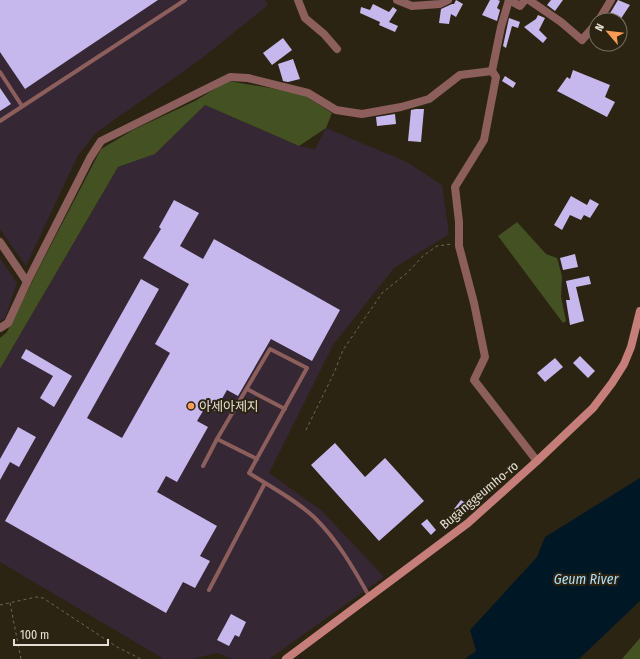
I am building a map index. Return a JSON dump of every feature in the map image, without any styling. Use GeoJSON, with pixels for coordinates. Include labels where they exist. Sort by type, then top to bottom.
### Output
{"type":"FeatureCollection","features":[{"type":"Feature","properties":{"kind":"street"},"geometry":{"type":"LineString","coordinates":[[298,0],[305,18],[324,34],[336,49]]}},
{"type":"Feature","properties":{"kind":"street"},"geometry":{"type":"LineString","coordinates":[[397,0],[412,6],[440,4],[448,0]]}},
{"type":"Feature","properties":{"kind":"street"},"geometry":{"type":"LineString","coordinates":[[525,0],[520,6],[509,0],[501,27],[492,72],[496,77],[484,140],[455,187],[459,222],[459,243],[474,303],[485,357],[474,380],[537,461]]}},
{"type":"Feature","properties":{"kind":"street"},"geometry":{"type":"LineString","coordinates":[[529,0],[561,22],[582,40],[588,33]]}},
{"type":"Feature","properties":{"kind":"street"},"geometry":{"type":"LineString","coordinates":[[604,12],[611,0]]}},
{"type":"Feature","properties":{"kind":"street"},"geometry":{"type":"LineString","coordinates":[[0,328],[8,323],[27,282],[90,158],[101,141],[230,77],[248,78],[308,93],[336,110],[362,114],[401,107],[429,99],[460,75],[492,72]]}},
{"type":"Feature","properties":{"kind":"street"},"geometry":{"type":"LineString","coordinates":[[0,242],[27,282]]}},
{"type":"Feature","properties":{"kind":"street","name":"Buganggeumho-ro"},"geometry":{"type":"LineString","coordinates":[[286,659],[468,523],[593,408],[612,384],[624,364],[631,347],[640,311]]}},
{"type":"Feature","properties":{"kind":"lane"},"geometry":{"type":"LineString","coordinates":[[0,121],[178,2],[185,0]]}},
{"type":"Feature","properties":{"kind":"lane"},"geometry":{"type":"LineString","coordinates":[[0,72],[22,106]]}},
{"type":"Feature","properties":{"kind":"lane"},"geometry":{"type":"LineString","coordinates":[[203,466],[217,438],[270,349],[307,368],[250,473],[284,495],[314,518],[335,542],[369,596]]}},
{"type":"Feature","properties":{"kind":"lane"},"geometry":{"type":"LineString","coordinates":[[247,389],[285,409]]}},
{"type":"Feature","properties":{"kind":"lane"},"geometry":{"type":"LineString","coordinates":[[217,438],[257,459]]}},
{"type":"Feature","properties":{"kind":"lane"},"geometry":{"type":"LineString","coordinates":[[209,590],[265,483]]}},
{"type":"Feature","properties":{"kind":"path"},"geometry":{"type":"LineString","coordinates":[[306,430],[331,379],[343,350],[382,293],[407,273],[423,256],[437,246],[459,243]]}},
{"type":"Feature","properties":{"kind":"path"},"geometry":{"type":"LineString","coordinates":[[0,605],[36,597],[43,598],[117,647],[141,659]]}},
{"type":"Feature","properties":{"kind":"path"},"geometry":{"type":"LineString","coordinates":[[10,602],[21,659]]}},
{"type":"Feature","properties":{"kind":"shaded area"},"geometry":{"type":"Polygon","coordinates":[[[0,0],[265,0],[268,5],[201,59],[97,132],[78,155],[26,266],[0,229],[0,0]]]}},
{"type":"Feature","properties":{"kind":"shaded area","name":"아세아제지"},"geometry":{"type":"Polygon","coordinates":[[[205,105],[299,146],[315,149],[326,128],[407,162],[442,185],[449,234],[394,268],[333,345],[269,473],[322,511],[384,577],[269,659],[233,659],[217,653],[192,659],[164,659],[0,562],[0,369],[118,167],[155,154],[205,105]]]}},
{"type":"Feature","properties":{"kind":"shaded area"},"geometry":{"type":"Polygon","coordinates":[[[0,258],[17,283],[5,318],[0,321],[0,258]]]}},
{"type":"Feature","properties":{"kind":"green space"},"geometry":{"type":"Polygon","coordinates":[[[228,81],[276,89],[305,96],[332,113],[326,128],[299,146],[205,105],[155,154],[118,167],[0,369],[0,338],[7,332],[101,149],[133,130],[195,101],[228,81]]]}},
{"type":"Feature","properties":{"kind":"green space"},"geometry":{"type":"Polygon","coordinates":[[[517,222],[546,254],[557,258],[562,276],[561,297],[566,321],[563,323],[498,236],[517,222]]]}},
{"type":"Feature","properties":{"kind":"green space"},"geometry":{"type":"Polygon","coordinates":[[[640,638],[640,659],[622,659],[640,638]]]}},
{"type":"Feature","properties":{"kind":"water","name":"Geum River"},"geometry":{"type":"Polygon","coordinates":[[[640,478],[640,601],[579,659],[465,659],[476,651],[470,630],[537,557],[545,537],[640,478]]]}},
{"type":"Feature","properties":{"kind":"building"},"geometry":{"type":"Polygon","coordinates":[[[0,0],[158,0],[25,89],[0,52],[0,0]]]}},
{"type":"Feature","properties":{"kind":"building"},"geometry":{"type":"Polygon","coordinates":[[[456,0],[463,4],[456,17],[451,14],[449,24],[439,23],[441,9],[454,4],[456,0]]]}},
{"type":"Feature","properties":{"kind":"building"},"geometry":{"type":"Polygon","coordinates":[[[490,0],[500,1],[497,8],[500,10],[497,21],[482,15],[490,0]]]}},
{"type":"Feature","properties":{"kind":"building"},"geometry":{"type":"Polygon","coordinates":[[[551,0],[563,0],[555,11],[547,5],[551,0]]]}},
{"type":"Feature","properties":{"kind":"building"},"geometry":{"type":"Polygon","coordinates":[[[618,0],[630,5],[625,12],[611,12],[618,0]]]}},
{"type":"Feature","properties":{"kind":"building"},"geometry":{"type":"Polygon","coordinates":[[[373,4],[389,12],[393,7],[397,10],[389,22],[398,26],[395,32],[379,25],[380,22],[360,13],[361,7],[370,10],[373,4]]]}},
{"type":"Feature","properties":{"kind":"building"},"geometry":{"type":"Polygon","coordinates":[[[538,15],[545,18],[539,30],[547,38],[543,43],[524,27],[536,19],[538,15]]]}},
{"type":"Feature","properties":{"kind":"building"},"geometry":{"type":"Polygon","coordinates":[[[509,18],[520,22],[518,28],[512,26],[506,48],[503,46],[509,18]]]}},
{"type":"Feature","properties":{"kind":"building"},"geometry":{"type":"Polygon","coordinates":[[[283,38],[292,50],[272,65],[263,53],[283,38]]]}},
{"type":"Feature","properties":{"kind":"building"},"geometry":{"type":"Polygon","coordinates":[[[293,59],[300,79],[288,82],[283,81],[278,64],[293,59]]]}},
{"type":"Feature","properties":{"kind":"building"},"geometry":{"type":"Polygon","coordinates":[[[573,70],[610,85],[605,97],[615,102],[607,117],[557,91],[567,77],[570,79],[573,70]]]}},
{"type":"Feature","properties":{"kind":"building"},"geometry":{"type":"Polygon","coordinates":[[[505,76],[516,83],[513,88],[502,81],[505,76]]]}},
{"type":"Feature","properties":{"kind":"building"},"geometry":{"type":"Polygon","coordinates":[[[0,88],[11,104],[0,111],[0,88]]]}},
{"type":"Feature","properties":{"kind":"building"},"geometry":{"type":"Polygon","coordinates":[[[424,109],[421,142],[408,141],[411,110],[424,109]]]}},
{"type":"Feature","properties":{"kind":"building"},"geometry":{"type":"Polygon","coordinates":[[[395,114],[396,124],[377,126],[376,117],[395,114]]]}},
{"type":"Feature","properties":{"kind":"building"},"geometry":{"type":"Polygon","coordinates":[[[571,196],[587,205],[590,199],[599,204],[590,218],[584,215],[581,220],[570,215],[562,230],[554,225],[571,196]]]}},
{"type":"Feature","properties":{"kind":"building"},"geometry":{"type":"Polygon","coordinates":[[[174,200],[199,213],[180,246],[203,259],[214,239],[340,310],[312,361],[271,339],[238,396],[227,390],[215,411],[206,406],[197,421],[208,427],[177,482],[166,476],[157,492],[217,526],[200,556],[210,561],[195,588],[183,582],[166,613],[5,521],[141,279],[159,289],[87,418],[122,438],[170,353],[155,344],[189,284],[143,258],[161,229],[159,227],[174,200]]]}},
{"type":"Feature","properties":{"kind":"building"},"geometry":{"type":"Polygon","coordinates":[[[575,254],[578,267],[563,270],[560,258],[575,254]]]}},
{"type":"Feature","properties":{"kind":"building"},"geometry":{"type":"Polygon","coordinates":[[[589,276],[591,284],[576,287],[584,321],[570,325],[566,300],[570,300],[566,281],[589,276]]]}},
{"type":"Feature","properties":{"kind":"building"},"geometry":{"type":"Polygon","coordinates":[[[26,349],[72,376],[54,407],[40,398],[53,376],[21,358],[26,349]]]}},
{"type":"Feature","properties":{"kind":"building"},"geometry":{"type":"Polygon","coordinates":[[[580,356],[595,371],[588,378],[573,363],[580,356]]]}},
{"type":"Feature","properties":{"kind":"building"},"geometry":{"type":"Polygon","coordinates":[[[555,358],[563,367],[545,382],[537,373],[555,358]]]}},
{"type":"Feature","properties":{"kind":"building"},"geometry":{"type":"Polygon","coordinates":[[[18,427],[36,437],[19,467],[10,462],[0,480],[0,459],[18,427]]]}},
{"type":"Feature","properties":{"kind":"building"},"geometry":{"type":"Polygon","coordinates":[[[335,443],[365,477],[385,458],[424,501],[379,541],[311,465],[335,443]]]}},
{"type":"Feature","properties":{"kind":"building"},"geometry":{"type":"Polygon","coordinates":[[[461,500],[468,505],[462,514],[454,509],[461,500]]]}},
{"type":"Feature","properties":{"kind":"building"},"geometry":{"type":"Polygon","coordinates":[[[427,519],[436,530],[431,535],[421,524],[427,519]]]}},
{"type":"Feature","properties":{"kind":"building"},"geometry":{"type":"Polygon","coordinates":[[[231,614],[246,622],[239,637],[235,635],[229,646],[217,640],[231,614]]]}},
{"type":"Feature","properties":{"kind":"place","name":"아세아제지"},"geometry":{"type":"Point","coordinates":[191,406]}}]}
